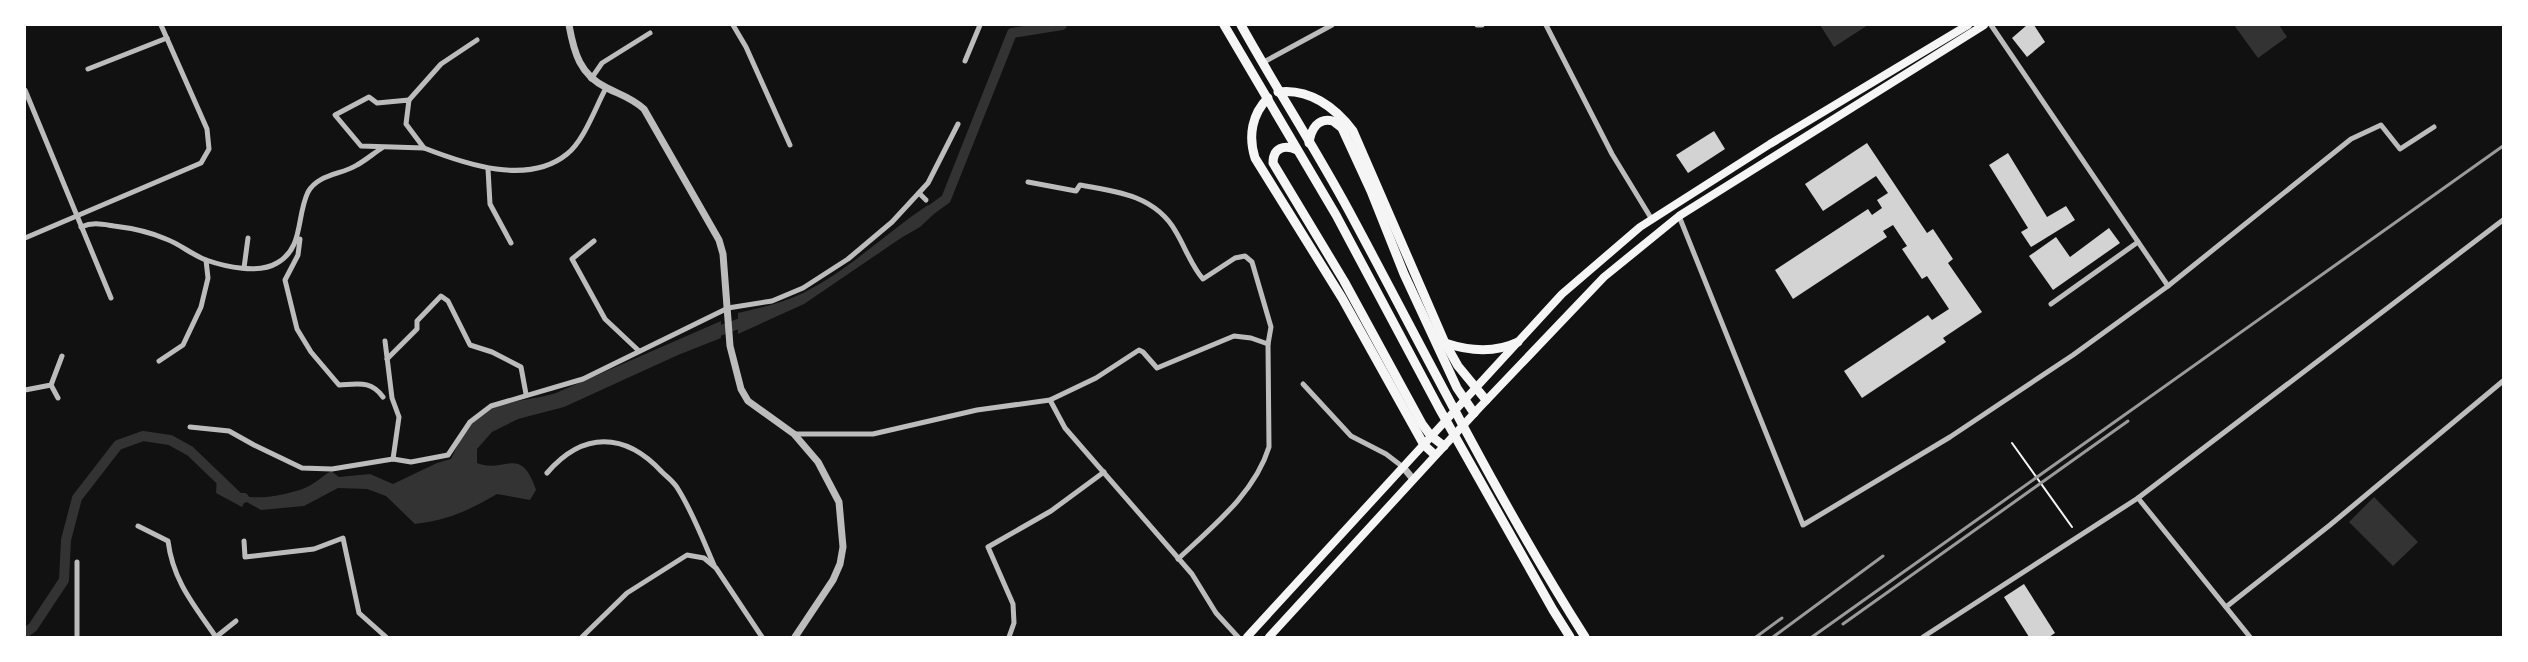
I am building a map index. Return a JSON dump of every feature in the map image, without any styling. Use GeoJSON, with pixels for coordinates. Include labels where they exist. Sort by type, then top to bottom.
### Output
{"type":"FeatureCollection","features":[{"type":"Feature","properties":{"kind":"main road"},"geometry":{"type":"LineString","coordinates":[[1224,25],[1336,215],[1439,408],[1570,637]]}},
{"type":"Feature","properties":{"kind":"main road"},"geometry":{"type":"LineString","coordinates":[[1241,25],[1278,92],[1348,209],[1448,398],[1563,602],[1585,637]]}},
{"type":"Feature","properties":{"kind":"main road"},"geometry":{"type":"LineString","coordinates":[[1247,637],[1562,294],[1651,218],[1968,25]]}},
{"type":"Feature","properties":{"kind":"main road"},"geometry":{"type":"LineString","coordinates":[[1269,637],[1486,400],[1604,278],[1679,216],[1984,25]]}},
{"type":"Feature","properties":{"kind":"main road"},"geometry":{"type":"LineString","coordinates":[[1278,92],[1302,93],[1320,100],[1338,113],[1353,131],[1445,343],[1475,390],[1486,400]]}},
{"type":"Feature","properties":{"kind":"main road"},"geometry":{"type":"LineString","coordinates":[[1268,98],[1257,111],[1254,122],[1251,139],[1255,158],[1342,298],[1424,445],[1435,455]]}},
{"type":"Feature","properties":{"kind":"main road"},"geometry":{"type":"LineString","coordinates":[[1309,143],[1314,127],[1322,121],[1333,121],[1342,128],[1371,191],[1404,274],[1464,401],[1474,413]]}},
{"type":"Feature","properties":{"kind":"main road"},"geometry":{"type":"LineString","coordinates":[[1297,150],[1286,146],[1278,149],[1273,156],[1273,163],[1344,281],[1422,424],[1431,436],[1444,446]]}},
{"type":"Feature","properties":{"kind":"main road"},"geometry":{"type":"LineString","coordinates":[[1445,343],[1476,350],[1508,347],[1518,342]]}},
{"type":"Feature","properties":{"kind":"street"},"geometry":{"type":"LineString","coordinates":[[25,238],[201,163],[209,149],[207,129],[161,25]]}},
{"type":"Feature","properties":{"kind":"street"},"geometry":{"type":"LineString","coordinates":[[569,25],[580,66],[591,79],[606,88],[632,98],[644,109],[719,240],[723,254],[730,346],[736,372],[748,401],[794,434],[818,462],[839,502],[844,547],[840,564],[833,580],[795,637]]}},
{"type":"Feature","properties":{"kind":"street"},"geometry":{"type":"LineString","coordinates":[[733,25],[746,47],[790,145]]}},
{"type":"Feature","properties":{"kind":"street"},"geometry":{"type":"LineString","coordinates":[[965,61],[980,25]]}},
{"type":"Feature","properties":{"kind":"street"},"geometry":{"type":"LineString","coordinates":[[1262,63],[1332,25]]}},
{"type":"Feature","properties":{"kind":"street"},"geometry":{"type":"LineString","coordinates":[[1477,25],[1482,25]]}},
{"type":"Feature","properties":{"kind":"street"},"geometry":{"type":"LineString","coordinates":[[1546,25],[1612,154],[1651,218]]}},
{"type":"Feature","properties":{"kind":"street"},"geometry":{"type":"LineString","coordinates":[[1991,25],[2168,286]]}},
{"type":"Feature","properties":{"kind":"street"},"geometry":{"type":"LineString","coordinates":[[591,79],[602,63],[650,33]]}},
{"type":"Feature","properties":{"kind":"street"},"geometry":{"type":"LineString","coordinates":[[88,69],[167,38]]}},
{"type":"Feature","properties":{"kind":"street"},"geometry":{"type":"LineString","coordinates":[[424,148],[406,124],[409,100],[441,64],[477,40]]}},
{"type":"Feature","properties":{"kind":"street"},"geometry":{"type":"LineString","coordinates":[[409,100],[377,103],[369,97],[335,115],[361,146],[424,148],[488,169],[535,168],[568,154],[579,140],[606,88]]}},
{"type":"Feature","properties":{"kind":"street"},"geometry":{"type":"LineString","coordinates":[[25,90],[111,298]]}},
{"type":"Feature","properties":{"kind":"street"},"geometry":{"type":"LineString","coordinates":[[190,428],[229,431],[302,468],[332,469],[394,458],[411,462],[448,455],[470,422],[491,406],[526,394],[583,379],[728,308],[772,301],[803,288],[848,258],[892,222],[928,183],[958,124]]}},
{"type":"Feature","properties":{"kind":"street"},"geometry":{"type":"LineString","coordinates":[[1679,216],[1803,525],[1950,437],[2073,355],[2168,286],[2351,139],[2381,124],[2400,149],[2434,127]]}},
{"type":"Feature","properties":{"kind":"street"},"geometry":{"type":"LineString","coordinates":[[81,227],[92,222],[125,227],[166,239],[206,260],[244,268],[260,268],[276,264],[288,255],[296,242],[302,208],[309,190],[322,179],[356,166],[382,148]]}},
{"type":"Feature","properties":{"kind":"street"},"geometry":{"type":"LineString","coordinates":[[488,169],[490,204],[511,243]]}},
{"type":"Feature","properties":{"kind":"street"},"geometry":{"type":"LineString","coordinates":[[1028,182],[1076,191],[1080,186],[1128,194],[1144,200],[1169,222],[1203,279],[1235,258],[1245,256],[1252,262],[1269,317],[1271,334],[1268,344],[1269,447],[1265,460],[1247,490],[1221,519],[1178,559]]}},
{"type":"Feature","properties":{"kind":"street"},"geometry":{"type":"LineString","coordinates":[[919,193],[926,200]]}},
{"type":"Feature","properties":{"kind":"street"},"geometry":{"type":"LineString","coordinates":[[302,208],[298,255],[285,280],[297,329],[311,352],[339,385],[364,384],[377,388],[383,397]]}},
{"type":"Feature","properties":{"kind":"street"},"geometry":{"type":"LineString","coordinates":[[1923,637],[2138,498],[2503,220]]}},
{"type":"Feature","properties":{"kind":"street"},"geometry":{"type":"LineString","coordinates":[[244,268],[248,238]]}},
{"type":"Feature","properties":{"kind":"street"},"geometry":{"type":"LineString","coordinates":[[594,241],[572,259],[605,319],[639,351]]}},
{"type":"Feature","properties":{"kind":"street"},"geometry":{"type":"LineString","coordinates":[[2051,304],[2138,242]]}},
{"type":"Feature","properties":{"kind":"street"},"geometry":{"type":"LineString","coordinates":[[159,360],[183,345],[201,307],[208,278],[206,260]]}},
{"type":"Feature","properties":{"kind":"street"},"geometry":{"type":"LineString","coordinates":[[387,359],[417,329],[417,321],[441,296],[448,301],[470,345],[492,352],[521,367],[526,394]]}},
{"type":"Feature","properties":{"kind":"street"},"geometry":{"type":"LineString","coordinates":[[794,434],[873,434],[977,410],[1050,400],[1096,378],[1139,350],[1143,352],[1156,368],[1234,336],[1251,338],[1268,344]]}},
{"type":"Feature","properties":{"kind":"street"},"geometry":{"type":"LineString","coordinates":[[385,340],[392,398],[399,417],[394,458]]}},
{"type":"Feature","properties":{"kind":"street"},"geometry":{"type":"LineString","coordinates":[[58,398],[51,385],[62,356]]}},
{"type":"Feature","properties":{"kind":"street"},"geometry":{"type":"LineString","coordinates":[[2226,607],[2330,525],[2503,381]]}},
{"type":"Feature","properties":{"kind":"street"},"geometry":{"type":"LineString","coordinates":[[1304,384],[1351,436],[1386,454],[1413,479]]}},
{"type":"Feature","properties":{"kind":"street"},"geometry":{"type":"LineString","coordinates":[[25,390],[51,385]]}},
{"type":"Feature","properties":{"kind":"street"},"geometry":{"type":"LineString","coordinates":[[1050,400],[1065,428],[1192,574],[1216,613],[1238,637]]}},
{"type":"Feature","properties":{"kind":"street"},"geometry":{"type":"LineString","coordinates":[[547,473],[554,465],[585,443],[613,441],[647,455],[677,487],[716,568],[762,637]]}},
{"type":"Feature","properties":{"kind":"street"},"geometry":{"type":"LineString","coordinates":[[1009,637],[1014,623],[1014,604],[988,547],[1051,511],[1104,472]]}},
{"type":"Feature","properties":{"kind":"street"},"geometry":{"type":"LineString","coordinates":[[2138,498],[2250,637]]}},
{"type":"Feature","properties":{"kind":"street"},"geometry":{"type":"LineString","coordinates":[[138,526],[168,541],[170,557],[182,588],[216,637],[236,621]]}},
{"type":"Feature","properties":{"kind":"street"},"geometry":{"type":"LineString","coordinates":[[244,541],[244,557],[314,549],[343,538],[360,613],[386,637]]}},
{"type":"Feature","properties":{"kind":"street"},"geometry":{"type":"LineString","coordinates":[[582,637],[627,593],[687,555],[704,558],[716,568]]}},
{"type":"Feature","properties":{"kind":"street"},"geometry":{"type":"LineString","coordinates":[[77,562],[77,637]]}},
{"type":"Feature","properties":{"kind":"path"},"geometry":{"type":"LineString","coordinates":[[2012,443],[2072,527]]}},
{"type":"Feature","properties":{"kind":"shaded area"},"geometry":{"type":"Polygon","coordinates":[[[1820,25],[1868,25],[1834,47],[1820,25]]]}},
{"type":"Feature","properties":{"kind":"shaded area"},"geometry":{"type":"Polygon","coordinates":[[[2234,25],[2279,25],[2287,37],[2258,58],[2234,25]]]}},
{"type":"Feature","properties":{"kind":"shaded area"},"geometry":{"type":"Polygon","coordinates":[[[928,205],[937,211],[920,227],[804,304],[738,334],[738,313],[787,300],[820,284],[928,205]]]}},
{"type":"Feature","properties":{"kind":"shaded area"},"geometry":{"type":"Polygon","coordinates":[[[721,321],[721,338],[678,355],[564,407],[518,419],[492,432],[477,449],[477,463],[496,465],[511,463],[518,464],[524,468],[536,490],[530,500],[497,494],[457,514],[415,524],[386,496],[367,489],[338,488],[304,506],[261,510],[245,501],[242,507],[216,493],[217,476],[230,490],[246,497],[267,497],[305,488],[331,471],[339,477],[370,474],[393,484],[437,463],[451,459],[471,423],[483,413],[493,408],[556,393],[721,321]]]}},
{"type":"Feature","properties":{"kind":"shaded area"},"geometry":{"type":"Polygon","coordinates":[[[2374,497],[2418,542],[2393,566],[2349,522],[2374,497]]]}},
{"type":"Feature","properties":{"kind":"building"},"geometry":{"type":"Polygon","coordinates":[[[2027,25],[2034,25],[2045,42],[2027,57],[2012,38],[2027,25]]]}},
{"type":"Feature","properties":{"kind":"building"},"geometry":{"type":"Polygon","coordinates":[[[1714,131],[1725,149],[1688,173],[1676,155],[1714,131]]]}},
{"type":"Feature","properties":{"kind":"building"},"geometry":{"type":"Polygon","coordinates":[[[1867,143],[1927,233],[1933,229],[1953,259],[1948,263],[1982,312],[1943,338],[1946,342],[1862,398],[1844,371],[1928,315],[1932,320],[1949,309],[1927,276],[1922,279],[1902,249],[1907,246],[1893,225],[1883,231],[1887,237],[1793,299],[1775,270],[1868,209],[1872,215],[1882,208],[1877,200],[1888,193],[1876,176],[1823,211],[1805,184],[1867,143]]]}},
{"type":"Feature","properties":{"kind":"building"},"geometry":{"type":"Polygon","coordinates":[[[2008,153],[2047,217],[2066,206],[2075,220],[2031,247],[2021,232],[2028,228],[1989,165],[2008,153]]]}},
{"type":"Feature","properties":{"kind":"building"},"geometry":{"type":"Polygon","coordinates":[[[2109,228],[2120,243],[2053,290],[2029,256],[2056,237],[2070,257],[2109,228]]]}},
{"type":"Feature","properties":{"kind":"building"},"geometry":{"type":"Polygon","coordinates":[[[2024,584],[2055,633],[2049,637],[2029,637],[2004,597],[2024,584]]]}},
{"type":"Feature","properties":{"kind":"waterway"},"geometry":{"type":"LineString","coordinates":[[924,215],[946,199],[1012,33],[1062,25]]}},
{"type":"Feature","properties":{"kind":"waterway"},"geometry":{"type":"LineString","coordinates":[[708,335],[749,320]]}},
{"type":"Feature","properties":{"kind":"waterway"},"geometry":{"type":"LineString","coordinates":[[25,633],[33,627],[64,580],[66,540],[77,498],[118,445],[143,436],[170,440],[190,451],[239,498],[244,498]]}},
{"type":"Feature","properties":{"kind":"railway"},"geometry":{"type":"LineString","coordinates":[[1812,637],[2503,146]]}},
{"type":"Feature","properties":{"kind":"railway"},"geometry":{"type":"LineString","coordinates":[[1843,624],[2128,421]]}},
{"type":"Feature","properties":{"kind":"railway"},"geometry":{"type":"LineString","coordinates":[[1773,637],[1883,556]]}},
{"type":"Feature","properties":{"kind":"railway"},"geometry":{"type":"LineString","coordinates":[[1756,637],[1782,618]]}}]}
